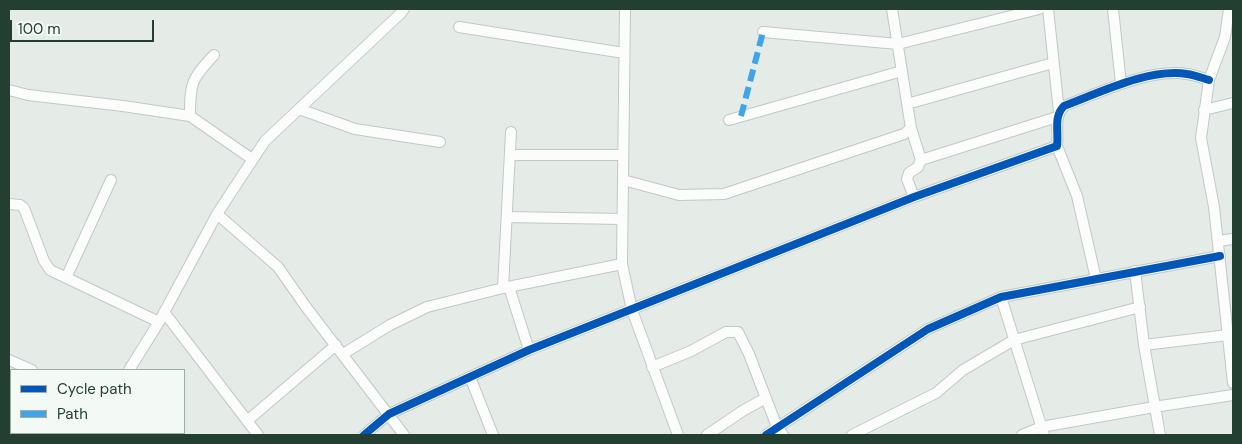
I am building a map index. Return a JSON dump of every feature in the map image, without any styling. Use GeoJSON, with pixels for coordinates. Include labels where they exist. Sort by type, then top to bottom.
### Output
{"type":"FeatureCollection","features":[{"type":"Feature","properties":{"kind":"street"},"geometry":{"type":"LineString","coordinates":[[130,369],[159,322],[217,214],[265,141],[404,9]]}},
{"type":"Feature","properties":{"kind":"street"},"geometry":{"type":"LineString","coordinates":[[625,9],[622,264],[632,310],[678,435]]}},
{"type":"Feature","properties":{"kind":"street"},"geometry":{"type":"LineString","coordinates":[[892,9],[911,128],[921,160],[918,167],[909,173],[907,179],[914,197]]}},
{"type":"Feature","properties":{"kind":"street"},"geometry":{"type":"LineString","coordinates":[[763,32],[898,44],[1039,9]]}},
{"type":"Feature","properties":{"kind":"street"},"geometry":{"type":"LineString","coordinates":[[1048,9],[1058,114],[1057,146],[1077,196],[1096,279]]}},
{"type":"Feature","properties":{"kind":"street"},"geometry":{"type":"LineString","coordinates":[[1113,9],[1122,84]]}},
{"type":"Feature","properties":{"kind":"street"},"geometry":{"type":"LineString","coordinates":[[1229,9],[1225,38],[1210,80],[1201,138],[1214,207],[1230,340],[1233,383]]}},
{"type":"Feature","properties":{"kind":"street"},"geometry":{"type":"LineString","coordinates":[[459,27],[624,53]]}},
{"type":"Feature","properties":{"kind":"street"},"geometry":{"type":"LineString","coordinates":[[190,116],[190,90],[199,71],[214,55]]}},
{"type":"Feature","properties":{"kind":"street"},"geometry":{"type":"LineString","coordinates":[[907,104],[1053,63]]}},
{"type":"Feature","properties":{"kind":"street"},"geometry":{"type":"LineString","coordinates":[[729,120],[902,71]]}},
{"type":"Feature","properties":{"kind":"street"},"geometry":{"type":"LineString","coordinates":[[921,160],[1058,114],[1064,106],[1122,84],[1154,75],[1186,74],[1210,80]]}},
{"type":"Feature","properties":{"kind":"street"},"geometry":{"type":"LineString","coordinates":[[9,90],[190,116],[252,159]]}},
{"type":"Feature","properties":{"kind":"street"},"geometry":{"type":"LineString","coordinates":[[1204,110],[1233,102]]}},
{"type":"Feature","properties":{"kind":"street"},"geometry":{"type":"LineString","coordinates":[[300,109],[355,129],[440,142]]}},
{"type":"Feature","properties":{"kind":"street"},"geometry":{"type":"LineString","coordinates":[[623,180],[679,195],[724,194],[904,134],[911,128]]}},
{"type":"Feature","properties":{"kind":"street"},"geometry":{"type":"LineString","coordinates":[[511,132],[506,288],[529,350]]}},
{"type":"Feature","properties":{"kind":"street"},"geometry":{"type":"LineString","coordinates":[[364,435],[389,414],[529,350],[914,197],[1057,146]]}},
{"type":"Feature","properties":{"kind":"street"},"geometry":{"type":"LineString","coordinates":[[510,155],[623,155]]}},
{"type":"Feature","properties":{"kind":"street"},"geometry":{"type":"LineString","coordinates":[[66,278],[111,180]]}},
{"type":"Feature","properties":{"kind":"street"},"geometry":{"type":"LineString","coordinates":[[9,204],[20,205],[24,208],[44,261],[50,270],[159,322]]}},
{"type":"Feature","properties":{"kind":"street"},"geometry":{"type":"LineString","coordinates":[[217,214],[278,267],[404,435]]}},
{"type":"Feature","properties":{"kind":"street"},"geometry":{"type":"LineString","coordinates":[[507,218],[622,219]]}},
{"type":"Feature","properties":{"kind":"street"},"geometry":{"type":"LineString","coordinates":[[1218,241],[1233,239]]}},
{"type":"Feature","properties":{"kind":"street"},"geometry":{"type":"LineString","coordinates":[[766,435],[780,431],[928,329],[1001,297],[1220,256]]}},
{"type":"Feature","properties":{"kind":"street"},"geometry":{"type":"LineString","coordinates":[[343,354],[390,324],[427,307],[506,288],[622,264]]}},
{"type":"Feature","properties":{"kind":"street"},"geometry":{"type":"LineString","coordinates":[[1135,271],[1144,345],[1160,435]]}},
{"type":"Feature","properties":{"kind":"street"},"geometry":{"type":"LineString","coordinates":[[1222,275],[1233,273]]}},
{"type":"Feature","properties":{"kind":"street"},"geometry":{"type":"LineString","coordinates":[[1001,297],[1043,431]]}},
{"type":"Feature","properties":{"kind":"street"},"geometry":{"type":"LineString","coordinates":[[852,435],[936,394],[963,370],[1014,340],[1140,307]]}},
{"type":"Feature","properties":{"kind":"street"},"geometry":{"type":"LineString","coordinates":[[164,312],[258,435]]}},
{"type":"Feature","properties":{"kind":"street"},"geometry":{"type":"LineString","coordinates":[[652,367],[726,332],[738,332],[749,354],[780,431]]}},
{"type":"Feature","properties":{"kind":"street"},"geometry":{"type":"LineString","coordinates":[[1144,345],[1230,340]]}},
{"type":"Feature","properties":{"kind":"street"},"geometry":{"type":"LineString","coordinates":[[247,421],[336,346]]}},
{"type":"Feature","properties":{"kind":"street"},"geometry":{"type":"LineString","coordinates":[[9,360],[30,369]]}},
{"type":"Feature","properties":{"kind":"street"},"geometry":{"type":"LineString","coordinates":[[470,377],[493,435]]}},
{"type":"Feature","properties":{"kind":"street"},"geometry":{"type":"LineString","coordinates":[[1022,435],[1154,407],[1233,395]]}},
{"type":"Feature","properties":{"kind":"street"},"geometry":{"type":"LineString","coordinates":[[707,435],[744,410],[766,398]]}},
{"type":"Feature","properties":{"kind":"marked path"},"geometry":{"type":"LineString","coordinates":[[741,116],[763,32]]}},
{"type":"Feature","properties":{"kind":"cycle path"},"geometry":{"type":"LineString","coordinates":[[364,435],[389,414],[529,350],[914,197],[1057,146],[1057,120],[1064,106],[1124,83],[1157,75],[1187,74],[1209,80]]}},
{"type":"Feature","properties":{"kind":"cycle path"},"geometry":{"type":"LineString","coordinates":[[766,435],[928,329],[1001,297],[1220,256]]}}]}
